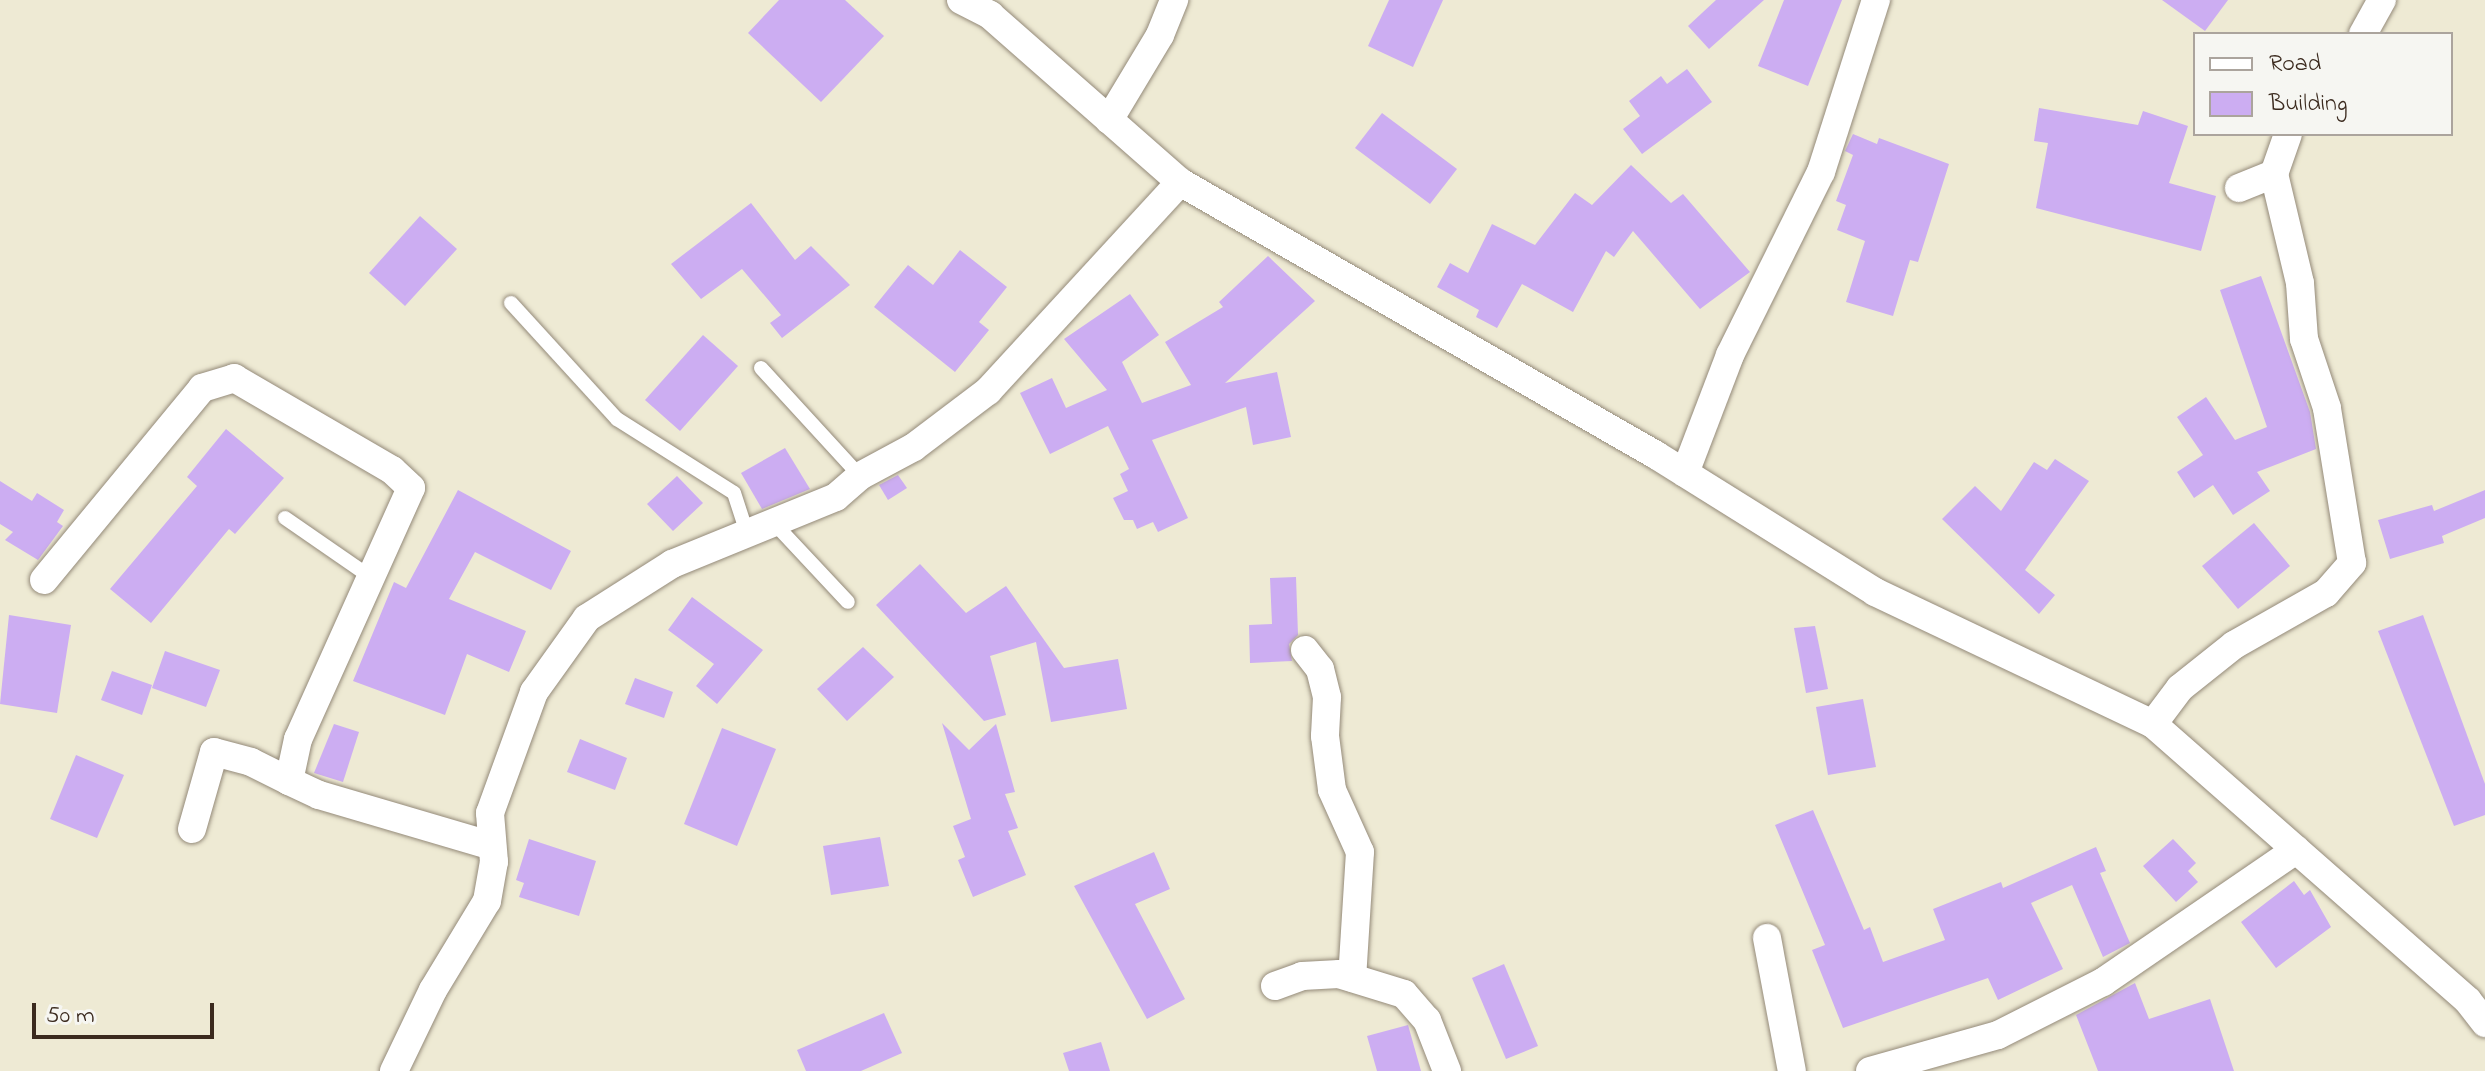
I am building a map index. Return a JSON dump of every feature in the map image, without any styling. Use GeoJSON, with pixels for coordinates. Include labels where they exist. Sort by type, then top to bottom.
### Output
{"type":"FeatureCollection","features":[{"type":"Feature","properties":{"kind":"street"},"geometry":{"type":"LineString","coordinates":[[961,0],[990,15],[1180,182],[1685,473],[1875,592],[2153,724],[2468,1001],[2485,1023]]}},
{"type":"Feature","properties":{"kind":"street"},"geometry":{"type":"LineString","coordinates":[[1109,120],[1160,35],[1174,0]]}},
{"type":"Feature","properties":{"kind":"street"},"geometry":{"type":"LineString","coordinates":[[1685,473],[1730,355],[1821,172],[1876,0]]}},
{"type":"Feature","properties":{"kind":"street"},"geometry":{"type":"LineString","coordinates":[[2364,32],[2382,0]]}},
{"type":"Feature","properties":{"kind":"street"},"geometry":{"type":"LineString","coordinates":[[2153,724],[2180,688],[2234,645],[2326,593],[2352,563],[2327,408],[2304,339],[2300,283],[2274,174],[2287,136]]}},
{"type":"Feature","properties":{"kind":"street"},"geometry":{"type":"LineString","coordinates":[[2239,188],[2274,174]]}},
{"type":"Feature","properties":{"kind":"street"},"geometry":{"type":"LineString","coordinates":[[394,1071],[433,990],[487,901],[492,846],[490,813],[534,692],[587,618],[672,564],[836,497],[860,476],[914,447],[988,391],[1180,182]]}},
{"type":"Feature","properties":{"kind":"street"},"geometry":{"type":"LineString","coordinates":[[44,580],[202,388],[234,378],[392,470],[411,488],[298,739],[289,781]]}},
{"type":"Feature","properties":{"kind":"street"},"geometry":{"type":"LineString","coordinates":[[1305,650],[1320,669],[1327,697],[1325,736],[1332,790],[1360,852],[1352,978]]}},
{"type":"Feature","properties":{"kind":"street"},"geometry":{"type":"LineString","coordinates":[[192,829],[214,752],[319,795],[492,846]]}},
{"type":"Feature","properties":{"kind":"street"},"geometry":{"type":"LineString","coordinates":[[1870,1071],[1998,1035],[2103,982],[2296,850]]}},
{"type":"Feature","properties":{"kind":"street"},"geometry":{"type":"LineString","coordinates":[[1767,938],[1792,1071]]}},
{"type":"Feature","properties":{"kind":"street"},"geometry":{"type":"LineString","coordinates":[[1275,986],[1316,974],[1352,978],[1404,994],[1418,1005],[1447,1071]]}},
{"type":"Feature","properties":{"kind":"lane"},"geometry":{"type":"LineString","coordinates":[[511,303],[617,419],[734,493],[747,533]]}},
{"type":"Feature","properties":{"kind":"lane"},"geometry":{"type":"LineString","coordinates":[[761,368],[860,476]]}},
{"type":"Feature","properties":{"kind":"lane"},"geometry":{"type":"LineString","coordinates":[[285,518],[372,578]]}},
{"type":"Feature","properties":{"kind":"lane"},"geometry":{"type":"LineString","coordinates":[[774,523],[848,602]]}},
{"type":"Feature","properties":{"kind":"building"},"geometry":{"type":"Polygon","coordinates":[[[779,0],[845,0],[884,36],[821,102],[748,33],[779,0]]]}},
{"type":"Feature","properties":{"kind":"building"},"geometry":{"type":"Polygon","coordinates":[[[1389,0],[1443,0],[1413,67],[1368,46],[1389,0]]]}},
{"type":"Feature","properties":{"kind":"building"},"geometry":{"type":"Polygon","coordinates":[[[1716,0],[1764,0],[1709,49],[1688,26],[1716,0]]]}},
{"type":"Feature","properties":{"kind":"building"},"geometry":{"type":"Polygon","coordinates":[[[1784,0],[1842,0],[1808,86],[1758,66],[1784,0]]]}},
{"type":"Feature","properties":{"kind":"building"},"geometry":{"type":"Polygon","coordinates":[[[2162,0],[2228,0],[2205,31],[2162,0]]]}},
{"type":"Feature","properties":{"kind":"building"},"geometry":{"type":"Polygon","coordinates":[[[1687,69],[1712,102],[1642,154],[1623,129],[1640,116],[1629,101],[1661,76],[1667,84],[1687,69]]]}},
{"type":"Feature","properties":{"kind":"building"},"geometry":{"type":"Polygon","coordinates":[[[2039,108],[2138,125],[2143,111],[2188,126],[2169,183],[2216,196],[2201,251],[2036,208],[2048,143],[2034,141],[2039,108]]]}},
{"type":"Feature","properties":{"kind":"building"},"geometry":{"type":"Polygon","coordinates":[[[1382,113],[1457,169],[1430,204],[1355,148],[1382,113]]]}},
{"type":"Feature","properties":{"kind":"building"},"geometry":{"type":"Polygon","coordinates":[[[1853,134],[1877,144],[1879,138],[1949,164],[1918,262],[1910,260],[1893,316],[1846,302],[1865,241],[1837,230],[1846,205],[1836,201],[1853,155],[1845,151],[1853,134]]]}},
{"type":"Feature","properties":{"kind":"building"},"geometry":{"type":"Polygon","coordinates":[[[1631,165],[1671,203],[1683,194],[1750,272],[1700,309],[1633,231],[1614,257],[1606,251],[1573,312],[1522,284],[1497,328],[1476,317],[1479,310],[1437,287],[1450,263],[1468,273],[1492,224],[1535,245],[1575,193],[1592,205],[1631,165]]]}},
{"type":"Feature","properties":{"kind":"building"},"geometry":{"type":"Polygon","coordinates":[[[751,203],[795,260],[811,246],[850,285],[782,338],[770,323],[781,315],[742,269],[701,299],[671,264],[751,203]]]}},
{"type":"Feature","properties":{"kind":"building"},"geometry":{"type":"Polygon","coordinates":[[[420,216],[457,249],[405,306],[369,273],[420,216]]]}},
{"type":"Feature","properties":{"kind":"building"},"geometry":{"type":"Polygon","coordinates":[[[960,250],[1007,287],[979,322],[989,330],[955,372],[874,307],[908,265],[933,285],[960,250]]]}},
{"type":"Feature","properties":{"kind":"building"},"geometry":{"type":"Polygon","coordinates":[[[1268,256],[1315,301],[1225,383],[1277,372],[1291,437],[1253,445],[1246,407],[1152,440],[1188,518],[1158,532],[1153,522],[1137,529],[1133,520],[1124,520],[1113,498],[1128,491],[1120,474],[1129,469],[1108,426],[1050,454],[1020,393],[1052,378],[1066,408],[1107,390],[1064,339],[1130,294],[1159,335],[1122,362],[1142,403],[1191,385],[1165,342],[1223,307],[1219,302],[1268,256]]]}},
{"type":"Feature","properties":{"kind":"building"},"geometry":{"type":"Polygon","coordinates":[[[2261,276],[2310,412],[2316,449],[2257,472],[2270,491],[2233,515],[2213,485],[2194,498],[2177,472],[2203,455],[2177,417],[2206,397],[2235,440],[2267,427],[2220,290],[2261,276]]]}},
{"type":"Feature","properties":{"kind":"building"},"geometry":{"type":"Polygon","coordinates":[[[703,335],[738,366],[680,431],[645,400],[703,335]]]}},
{"type":"Feature","properties":{"kind":"building"},"geometry":{"type":"Polygon","coordinates":[[[226,429],[284,478],[235,534],[229,529],[151,623],[110,589],[197,486],[187,477],[226,429]]]}},
{"type":"Feature","properties":{"kind":"building"},"geometry":{"type":"Polygon","coordinates":[[[785,448],[810,489],[762,509],[741,473],[785,448]]]}},
{"type":"Feature","properties":{"kind":"building"},"geometry":{"type":"Polygon","coordinates":[[[2055,459],[2089,481],[2025,570],[2055,595],[2039,614],[1942,519],[1975,486],[2001,511],[2034,462],[2047,470],[2055,459]]]}},
{"type":"Feature","properties":{"kind":"building"},"geometry":{"type":"Polygon","coordinates":[[[898,475],[907,488],[888,500],[879,485],[898,475]]]}},
{"type":"Feature","properties":{"kind":"building"},"geometry":{"type":"Polygon","coordinates":[[[677,476],[703,503],[673,531],[647,504],[677,476]]]}},
{"type":"Feature","properties":{"kind":"building"},"geometry":{"type":"Polygon","coordinates":[[[0,481],[32,501],[37,493],[64,510],[57,522],[63,526],[38,560],[5,540],[13,532],[0,524],[0,481]]]}},
{"type":"Feature","properties":{"kind":"building"},"geometry":{"type":"Polygon","coordinates":[[[458,490],[571,551],[551,590],[475,552],[449,599],[526,631],[509,672],[467,654],[445,715],[353,681],[394,582],[406,588],[458,490]]]}},
{"type":"Feature","properties":{"kind":"building"},"geometry":{"type":"Polygon","coordinates":[[[2485,490],[2485,518],[2442,536],[2444,543],[2390,559],[2378,520],[2432,505],[2434,511],[2485,490]]]}},
{"type":"Feature","properties":{"kind":"building"},"geometry":{"type":"Polygon","coordinates":[[[2254,523],[2290,566],[2238,609],[2202,566],[2254,523]]]}},
{"type":"Feature","properties":{"kind":"building"},"geometry":{"type":"Polygon","coordinates":[[[920,564],[966,613],[1006,586],[1064,668],[1118,659],[1127,709],[1051,722],[1036,642],[990,656],[1006,715],[984,721],[876,605],[920,564]]]}},
{"type":"Feature","properties":{"kind":"building"},"geometry":{"type":"Polygon","coordinates":[[[1296,577],[1298,635],[1289,644],[1292,661],[1250,663],[1249,625],[1272,624],[1270,578],[1296,577]]]}},
{"type":"Feature","properties":{"kind":"building"},"geometry":{"type":"Polygon","coordinates":[[[692,597],[763,650],[717,704],[696,686],[714,664],[668,630],[692,597]]]}},
{"type":"Feature","properties":{"kind":"building"},"geometry":{"type":"Polygon","coordinates":[[[9,615],[71,625],[57,713],[0,704],[9,615]]]}},
{"type":"Feature","properties":{"kind":"building"},"geometry":{"type":"Polygon","coordinates":[[[2423,615],[2485,784],[2485,815],[2454,826],[2378,631],[2423,615]]]}},
{"type":"Feature","properties":{"kind":"building"},"geometry":{"type":"Polygon","coordinates":[[[1815,626],[1828,689],[1806,693],[1794,628],[1815,626]]]}},
{"type":"Feature","properties":{"kind":"building"},"geometry":{"type":"Polygon","coordinates":[[[863,647],[894,677],[847,721],[817,689],[863,647]]]}},
{"type":"Feature","properties":{"kind":"building"},"geometry":{"type":"Polygon","coordinates":[[[165,651],[220,670],[206,707],[152,688],[165,651]]]}},
{"type":"Feature","properties":{"kind":"building"},"geometry":{"type":"Polygon","coordinates":[[[112,671],[152,685],[142,715],[101,700],[112,671]]]}},
{"type":"Feature","properties":{"kind":"building"},"geometry":{"type":"Polygon","coordinates":[[[635,678],[673,692],[664,718],[625,704],[635,678]]]}},
{"type":"Feature","properties":{"kind":"building"},"geometry":{"type":"Polygon","coordinates":[[[1863,699],[1876,767],[1828,775],[1816,707],[1863,699]]]}},
{"type":"Feature","properties":{"kind":"building"},"geometry":{"type":"Polygon","coordinates":[[[942,723],[969,750],[996,724],[1015,792],[1005,794],[1018,828],[1008,831],[1026,875],[973,897],[958,860],[965,857],[953,826],[971,819],[942,723]]]}},
{"type":"Feature","properties":{"kind":"building"},"geometry":{"type":"Polygon","coordinates":[[[334,724],[359,732],[343,782],[314,773],[334,724]]]}},
{"type":"Feature","properties":{"kind":"building"},"geometry":{"type":"Polygon","coordinates":[[[722,728],[776,749],[737,846],[684,824],[722,728]]]}},
{"type":"Feature","properties":{"kind":"building"},"geometry":{"type":"Polygon","coordinates":[[[580,739],[627,758],[615,790],[567,772],[580,739]]]}},
{"type":"Feature","properties":{"kind":"building"},"geometry":{"type":"Polygon","coordinates":[[[76,755],[124,775],[97,838],[50,819],[76,755]]]}},
{"type":"Feature","properties":{"kind":"building"},"geometry":{"type":"Polygon","coordinates":[[[1813,810],[1864,930],[1870,927],[1883,962],[1945,940],[1933,909],[2001,882],[2003,888],[2096,847],[2106,871],[2100,873],[2130,943],[2103,957],[2072,885],[2031,903],[2063,969],[1998,1000],[1988,978],[1843,1028],[1812,950],[1825,945],[1775,825],[1813,810]]]}},
{"type":"Feature","properties":{"kind":"building"},"geometry":{"type":"Polygon","coordinates":[[[880,837],[889,886],[831,895],[823,846],[880,837]]]}},
{"type":"Feature","properties":{"kind":"building"},"geometry":{"type":"Polygon","coordinates":[[[529,839],[596,861],[579,916],[519,897],[524,883],[516,880],[529,839]]]}},
{"type":"Feature","properties":{"kind":"building"},"geometry":{"type":"Polygon","coordinates":[[[2173,839],[2196,863],[2188,871],[2198,882],[2176,902],[2143,866],[2173,839]]]}},
{"type":"Feature","properties":{"kind":"building"},"geometry":{"type":"Polygon","coordinates":[[[1154,852],[1170,889],[1135,904],[1185,999],[1147,1019],[1074,886],[1154,852]]]}},
{"type":"Feature","properties":{"kind":"building"},"geometry":{"type":"Polygon","coordinates":[[[2294,881],[2304,895],[2310,890],[2331,927],[2276,968],[2241,922],[2294,881]]]}},
{"type":"Feature","properties":{"kind":"building"},"geometry":{"type":"Polygon","coordinates":[[[1504,964],[1538,1046],[1506,1059],[1472,978],[1504,964]]]}},
{"type":"Feature","properties":{"kind":"building"},"geometry":{"type":"Polygon","coordinates":[[[2135,983],[2149,1019],[2210,999],[2234,1071],[2098,1071],[2076,1015],[2135,983]]]}},
{"type":"Feature","properties":{"kind":"building"},"geometry":{"type":"Polygon","coordinates":[[[884,1013],[902,1053],[861,1071],[806,1071],[797,1050],[884,1013]]]}},
{"type":"Feature","properties":{"kind":"building"},"geometry":{"type":"Polygon","coordinates":[[[1408,1025],[1421,1071],[1377,1071],[1367,1036],[1408,1025]]]}},
{"type":"Feature","properties":{"kind":"building"},"geometry":{"type":"Polygon","coordinates":[[[1101,1042],[1110,1071],[1069,1071],[1063,1053],[1101,1042]]]}}]}
